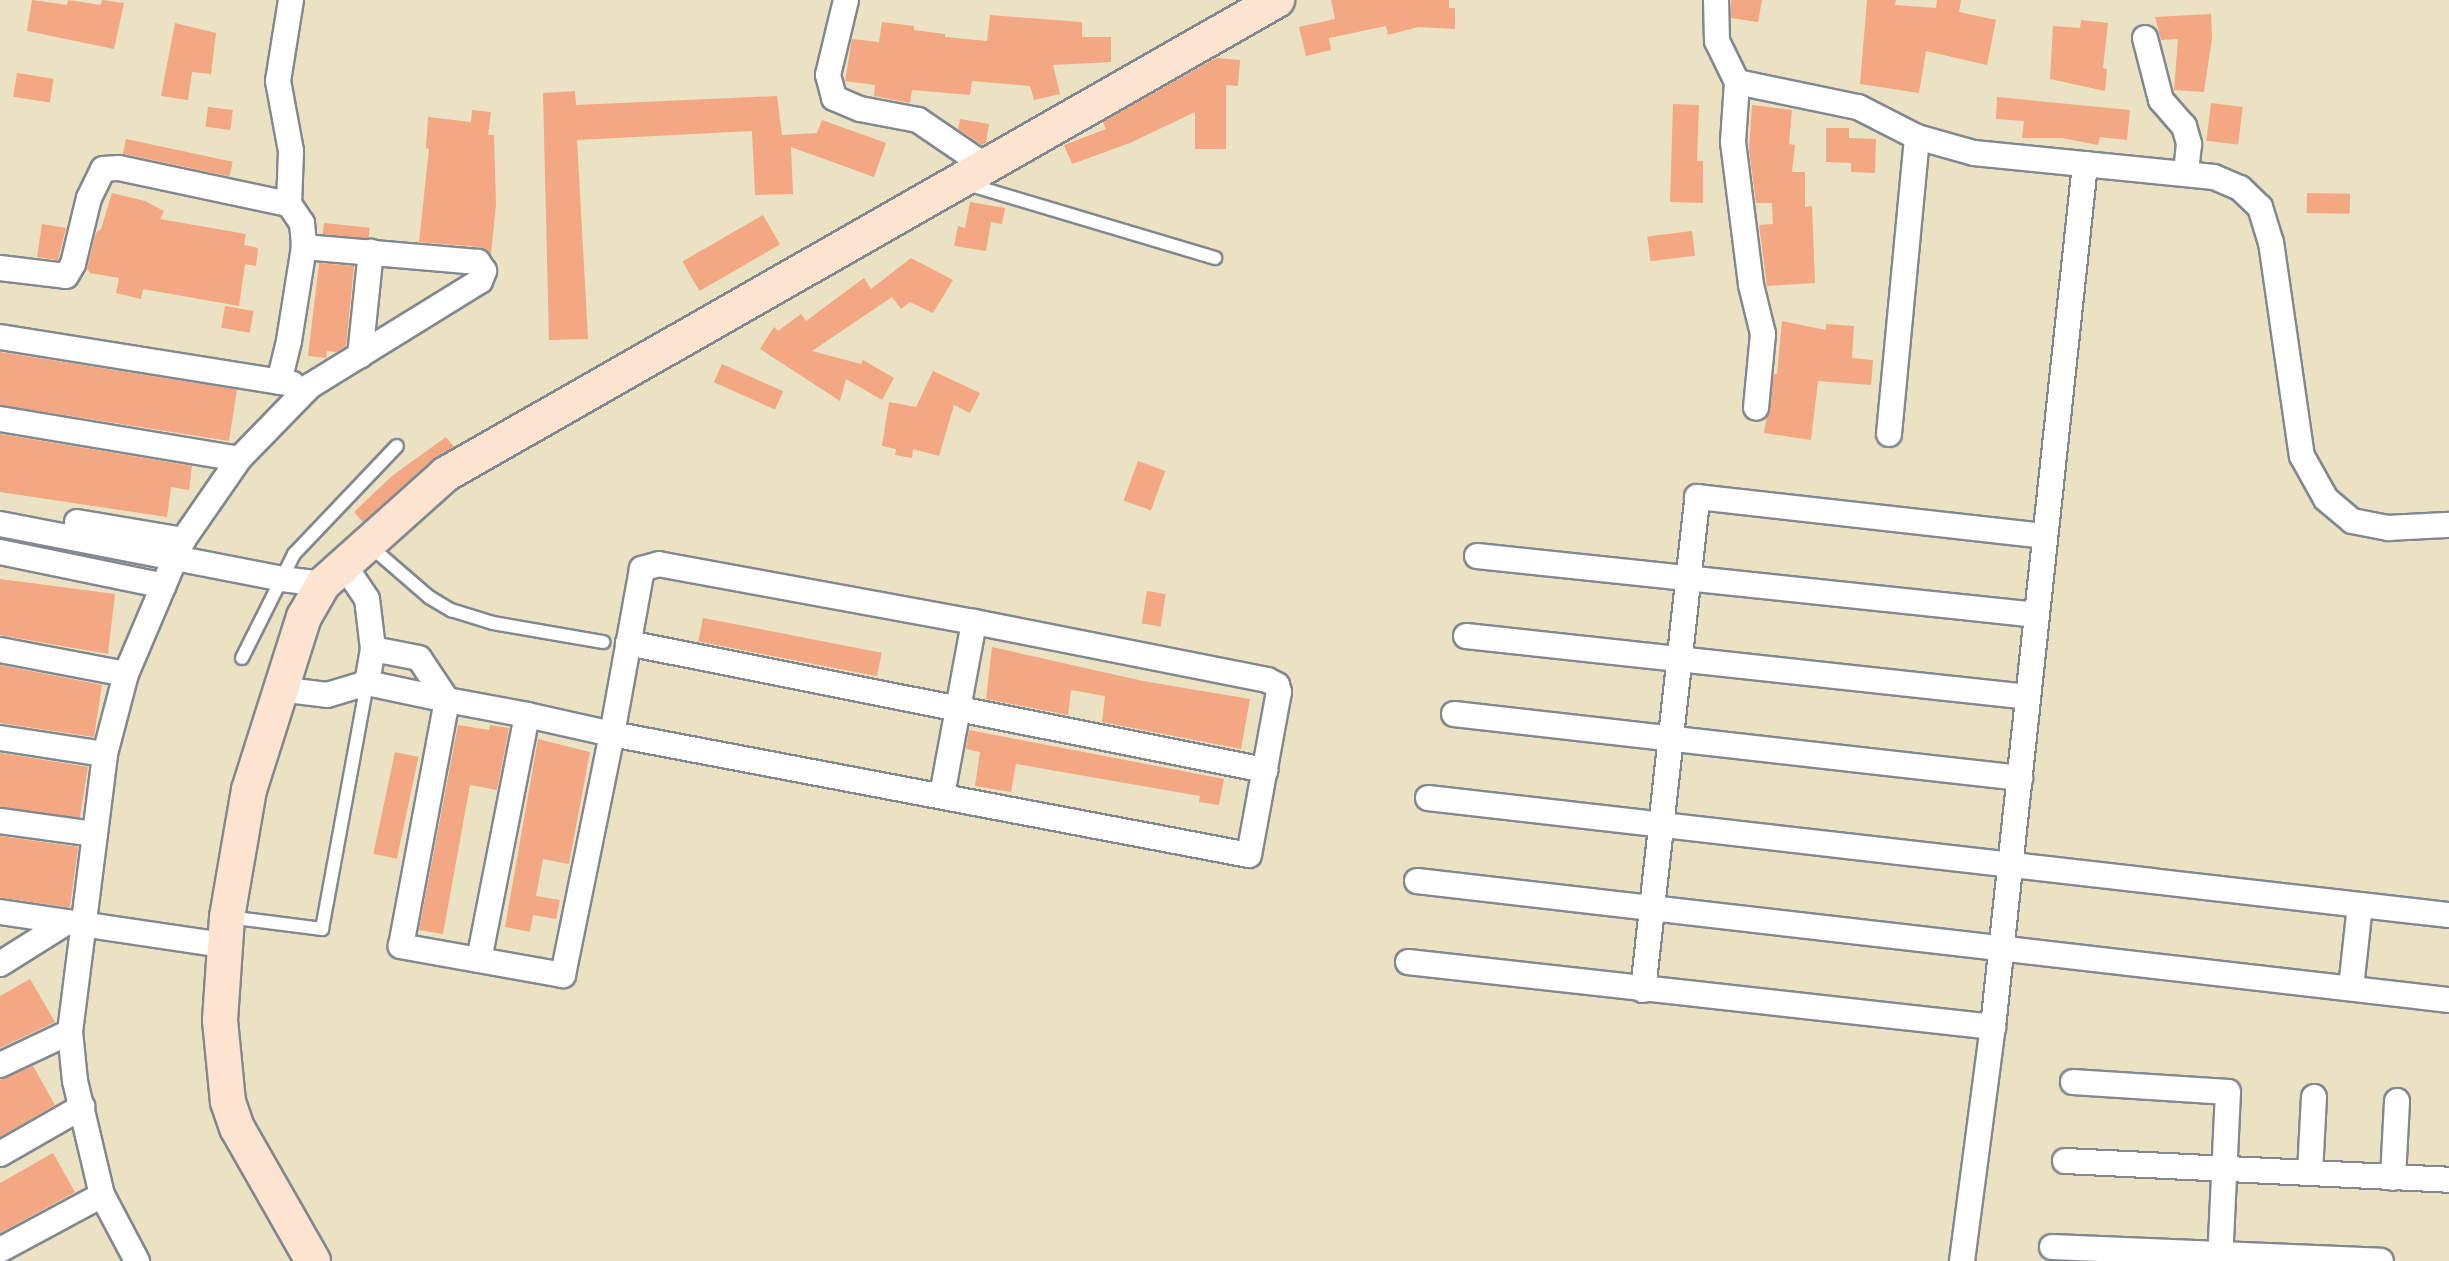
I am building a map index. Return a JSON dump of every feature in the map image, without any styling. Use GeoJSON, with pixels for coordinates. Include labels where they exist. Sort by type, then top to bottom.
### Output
{"type":"FeatureCollection","features":[{"type":"Feature","properties":{"kind":"street"},"geometry":{"type":"LineString","coordinates":[[279,382],[304,247],[302,223],[289,204],[291,151],[278,81],[291,0]]}},
{"type":"Feature","properties":{"kind":"street"},"geometry":{"type":"LineString","coordinates":[[846,0],[828,75],[834,98],[860,109],[918,120],[973,175]]}},
{"type":"Feature","properties":{"kind":"street"},"geometry":{"type":"LineString","coordinates":[[1716,0],[1717,41],[1737,82],[1733,142],[1751,285],[1763,334],[1756,408]]}},
{"type":"Feature","properties":{"kind":"street"},"geometry":{"type":"LineString","coordinates":[[313,1261],[250,1152],[228,1102],[220,1020],[225,931],[249,790],[304,617],[345,564],[446,474],[973,175],[1267,3]]}},
{"type":"Feature","properties":{"kind":"street"},"geometry":{"type":"LineString","coordinates":[[2145,38],[2161,100],[2184,126],[2187,135],[2186,174]]}},
{"type":"Feature","properties":{"kind":"street"},"geometry":{"type":"LineString","coordinates":[[1737,82],[1858,107],[1917,137],[1974,153],[2214,177],[2240,188],[2260,207],[2271,242],[2302,456],[2326,499],[2352,521],[2389,528],[2449,525]]}},
{"type":"Feature","properties":{"kind":"street"},"geometry":{"type":"LineString","coordinates":[[1889,434],[1917,137]]}},
{"type":"Feature","properties":{"kind":"street"},"geometry":{"type":"LineString","coordinates":[[1962,1261],[2002,948],[2085,164]]}},
{"type":"Feature","properties":{"kind":"street"},"geometry":{"type":"LineString","coordinates":[[0,268],[66,276],[73,264],[92,187],[103,169],[119,168],[289,204]]}},
{"type":"Feature","properties":{"kind":"street"},"geometry":{"type":"LineString","coordinates":[[137,1261],[102,1195],[82,1107],[70,1032],[75,923],[95,834],[105,754],[126,674],[180,548],[239,459],[310,386],[480,281],[484,271],[478,262],[304,247]]}},
{"type":"Feature","properties":{"kind":"street"},"geometry":{"type":"LineString","coordinates":[[360,356],[371,252]]}},
{"type":"Feature","properties":{"kind":"street"},"geometry":{"type":"LineString","coordinates":[[0,337],[310,386]]}},
{"type":"Feature","properties":{"kind":"street"},"geometry":{"type":"LineString","coordinates":[[0,419],[239,459]]}},
{"type":"Feature","properties":{"kind":"street"},"geometry":{"type":"LineString","coordinates":[[1643,990],[1697,497],[2045,536]]}},
{"type":"Feature","properties":{"kind":"street"},"geometry":{"type":"LineString","coordinates":[[0,508],[180,548],[282,579],[345,564]]}},
{"type":"Feature","properties":{"kind":"street"},"geometry":{"type":"LineString","coordinates":[[0,524],[180,548]]}},
{"type":"Feature","properties":{"kind":"street"},"geometry":{"type":"LineString","coordinates":[[0,552],[164,586]]}},
{"type":"Feature","properties":{"kind":"street"},"geometry":{"type":"LineString","coordinates":[[1477,556],[2037,615]]}},
{"type":"Feature","properties":{"kind":"street"},"geometry":{"type":"LineString","coordinates":[[345,564],[367,599],[373,649],[367,683]]}},
{"type":"Feature","properties":{"kind":"street"},"geometry":{"type":"LineString","coordinates":[[279,689],[327,695],[367,683],[447,700],[527,715],[612,734],[1249,855],[1279,692],[1277,685],[1267,680],[974,622],[659,564],[642,569],[612,734],[563,975],[401,946],[447,700],[419,658],[373,649]]}},
{"type":"Feature","properties":{"kind":"street"},"geometry":{"type":"LineString","coordinates":[[942,795],[974,622]]}},
{"type":"Feature","properties":{"kind":"street"},"geometry":{"type":"LineString","coordinates":[[1466,636],[2028,697]]}},
{"type":"Feature","properties":{"kind":"street"},"geometry":{"type":"LineString","coordinates":[[628,643],[1265,770]]}},
{"type":"Feature","properties":{"kind":"street"},"geometry":{"type":"LineString","coordinates":[[0,650],[126,674]]}},
{"type":"Feature","properties":{"kind":"street"},"geometry":{"type":"LineString","coordinates":[[1454,714],[2020,778]]}},
{"type":"Feature","properties":{"kind":"street"},"geometry":{"type":"LineString","coordinates":[[479,960],[527,715]]}},
{"type":"Feature","properties":{"kind":"street"},"geometry":{"type":"LineString","coordinates":[[0,738],[105,754]]}},
{"type":"Feature","properties":{"kind":"street"},"geometry":{"type":"LineString","coordinates":[[1428,798],[2449,915]]}},
{"type":"Feature","properties":{"kind":"street"},"geometry":{"type":"LineString","coordinates":[[0,821],[95,834]]}},
{"type":"Feature","properties":{"kind":"street"},"geometry":{"type":"LineString","coordinates":[[1417,881],[2449,1000]]}},
{"type":"Feature","properties":{"kind":"street"},"geometry":{"type":"LineString","coordinates":[[2351,988],[2360,905]]}},
{"type":"Feature","properties":{"kind":"street"},"geometry":{"type":"LineString","coordinates":[[0,912],[75,923],[225,931]]}},
{"type":"Feature","properties":{"kind":"street"},"geometry":{"type":"LineString","coordinates":[[0,964],[75,923]]}},
{"type":"Feature","properties":{"kind":"street"},"geometry":{"type":"LineString","coordinates":[[1408,962],[1993,1027]]}},
{"type":"Feature","properties":{"kind":"street"},"geometry":{"type":"LineString","coordinates":[[0,1065],[70,1032]]}},
{"type":"Feature","properties":{"kind":"street"},"geometry":{"type":"LineString","coordinates":[[2073,1082],[2228,1092],[2220,1258]]}},
{"type":"Feature","properties":{"kind":"street"},"geometry":{"type":"LineString","coordinates":[[2310,1173],[2314,1097]]}},
{"type":"Feature","properties":{"kind":"street"},"geometry":{"type":"LineString","coordinates":[[2393,1178],[2397,1101]]}},
{"type":"Feature","properties":{"kind":"street"},"geometry":{"type":"LineString","coordinates":[[0,1154],[82,1107]]}},
{"type":"Feature","properties":{"kind":"street"},"geometry":{"type":"LineString","coordinates":[[2065,1161],[2449,1180]]}},
{"type":"Feature","properties":{"kind":"street"},"geometry":{"type":"LineString","coordinates":[[0,1250],[102,1195]]}},
{"type":"Feature","properties":{"kind":"street"},"geometry":{"type":"LineString","coordinates":[[2052,1247],[2220,1258],[2381,1261]]}},
{"type":"Feature","properties":{"kind":"lane"},"geometry":{"type":"LineString","coordinates":[[973,175],[1215,258]]}},
{"type":"Feature","properties":{"kind":"lane"},"geometry":{"type":"LineString","coordinates":[[242,658],[294,554],[397,446]]}},
{"type":"Feature","properties":{"kind":"lane"},"geometry":{"type":"LineString","coordinates":[[345,564],[429,597],[451,610],[493,623],[603,642]]}},
{"type":"Feature","properties":{"kind":"lane"},"geometry":{"type":"LineString","coordinates":[[225,931],[322,929],[367,683]]}},
{"type":"Feature","properties":{"kind":"building"},"geometry":{"type":"Polygon","coordinates":[[[32,0],[67,5],[68,0],[101,5],[102,0],[124,3],[114,49],[27,31],[32,0]]]}},
{"type":"Feature","properties":{"kind":"building"},"geometry":{"type":"Polygon","coordinates":[[[1331,0],[1449,0],[1449,8],[1455,8],[1455,29],[1418,27],[1388,35],[1386,26],[1329,38],[1331,50],[1306,56],[1299,27],[1335,19],[1331,0]]]}},
{"type":"Feature","properties":{"kind":"building"},"geometry":{"type":"Polygon","coordinates":[[[1731,0],[1762,0],[1758,22],[1731,18],[1731,0]]]}},
{"type":"Feature","properties":{"kind":"building"},"geometry":{"type":"Polygon","coordinates":[[[1867,0],[1896,0],[1895,5],[1936,8],[1937,0],[1961,0],[1959,12],[1996,20],[1987,65],[1926,51],[1919,93],[1860,84],[1867,0]]]}},
{"type":"Feature","properties":{"kind":"building"},"geometry":{"type":"Polygon","coordinates":[[[2211,14],[2212,38],[2204,92],[2174,90],[2178,39],[2161,40],[2155,17],[2211,14]]]}},
{"type":"Feature","properties":{"kind":"building"},"geometry":{"type":"Polygon","coordinates":[[[990,15],[1082,22],[1082,37],[1111,37],[1111,62],[1053,65],[1060,94],[1034,100],[1030,86],[972,81],[970,95],[912,90],[910,103],[874,96],[875,85],[845,81],[852,39],[879,42],[882,22],[914,26],[914,30],[945,34],[945,37],[987,41],[990,15]]]}},
{"type":"Feature","properties":{"kind":"building"},"geometry":{"type":"Polygon","coordinates":[[[2081,20],[2108,23],[2103,68],[2107,69],[2105,91],[2050,79],[2053,26],[2080,28],[2081,20]]]}},
{"type":"Feature","properties":{"kind":"building"},"geometry":{"type":"Polygon","coordinates":[[[175,23],[216,33],[211,74],[192,72],[188,100],[161,96],[175,23]]]}},
{"type":"Feature","properties":{"kind":"building"},"geometry":{"type":"Polygon","coordinates":[[[1216,58],[1240,60],[1238,86],[1226,85],[1226,149],[1195,149],[1195,112],[1130,143],[1072,164],[1064,145],[1106,129],[1103,122],[1216,58]]]}},
{"type":"Feature","properties":{"kind":"building"},"geometry":{"type":"Polygon","coordinates":[[[17,73],[54,79],[50,102],[13,97],[17,73]]]}},
{"type":"Feature","properties":{"kind":"building"},"geometry":{"type":"Polygon","coordinates":[[[575,91],[576,105],[777,96],[782,135],[817,133],[822,120],[886,143],[874,177],[791,147],[793,194],[755,195],[752,131],[577,140],[588,339],[549,340],[543,93],[575,91]]]}},
{"type":"Feature","properties":{"kind":"building"},"geometry":{"type":"Polygon","coordinates":[[[1997,97],[2130,110],[2127,140],[2100,137],[2098,145],[2062,138],[2022,138],[2024,121],[1996,119],[1997,97]]]}},
{"type":"Feature","properties":{"kind":"building"},"geometry":{"type":"Polygon","coordinates":[[[2211,103],[2243,107],[2238,145],[2206,141],[2211,103]]]}},
{"type":"Feature","properties":{"kind":"building"},"geometry":{"type":"Polygon","coordinates":[[[1673,104],[1699,105],[1697,161],[1703,161],[1703,203],[1670,202],[1673,104]]]}},
{"type":"Feature","properties":{"kind":"building"},"geometry":{"type":"Polygon","coordinates":[[[1752,105],[1792,110],[1789,144],[1795,145],[1792,172],[1805,172],[1805,207],[1812,206],[1815,283],[1767,286],[1759,225],[1773,224],[1772,203],[1756,203],[1749,150],[1752,105]]]}},
{"type":"Feature","properties":{"kind":"building"},"geometry":{"type":"Polygon","coordinates":[[[208,107],[233,110],[230,130],[206,127],[208,107]]]}},
{"type":"Feature","properties":{"kind":"building"},"geometry":{"type":"Polygon","coordinates":[[[472,110],[491,112],[488,135],[494,135],[496,205],[491,254],[479,247],[419,242],[429,149],[426,148],[428,117],[471,122],[472,110]]]}},
{"type":"Feature","properties":{"kind":"building"},"geometry":{"type":"Polygon","coordinates":[[[960,119],[989,124],[986,143],[982,145],[958,129],[960,119]]]}},
{"type":"Feature","properties":{"kind":"building"},"geometry":{"type":"Polygon","coordinates":[[[1826,128],[1849,128],[1849,138],[1876,139],[1875,173],[1851,172],[1851,163],[1826,162],[1826,128]]]}},
{"type":"Feature","properties":{"kind":"building"},"geometry":{"type":"Polygon","coordinates":[[[126,139],[233,162],[229,176],[123,154],[126,139]]]}},
{"type":"Feature","properties":{"kind":"building"},"geometry":{"type":"Polygon","coordinates":[[[112,193],[145,201],[164,211],[160,219],[246,234],[244,245],[258,248],[256,266],[245,264],[239,306],[143,289],[141,299],[116,293],[119,278],[90,273],[87,269],[96,233],[101,229],[112,193]]]}},
{"type":"Feature","properties":{"kind":"building"},"geometry":{"type":"Polygon","coordinates":[[[2307,193],[2350,194],[2350,214],[2307,213],[2307,193]]]}},
{"type":"Feature","properties":{"kind":"building"},"geometry":{"type":"Polygon","coordinates":[[[970,202],[1005,208],[1002,224],[991,222],[986,251],[954,246],[958,226],[965,228],[970,202]]]}},
{"type":"Feature","properties":{"kind":"building"},"geometry":{"type":"Polygon","coordinates":[[[763,215],[780,244],[699,291],[682,262],[763,215]]]}},
{"type":"Feature","properties":{"kind":"building"},"geometry":{"type":"Polygon","coordinates":[[[324,223],[370,228],[369,239],[323,234],[324,223]]]}},
{"type":"Feature","properties":{"kind":"building"},"geometry":{"type":"Polygon","coordinates":[[[42,224],[66,228],[58,260],[37,257],[42,224]]]}},
{"type":"Feature","properties":{"kind":"building"},"geometry":{"type":"Polygon","coordinates":[[[1692,231],[1695,256],[1650,261],[1647,236],[1692,231]]]}},
{"type":"Feature","properties":{"kind":"building"},"geometry":{"type":"Polygon","coordinates":[[[911,258],[953,280],[933,313],[910,302],[901,309],[892,297],[812,351],[861,364],[863,360],[894,378],[882,400],[846,379],[840,401],[760,349],[774,327],[778,331],[801,314],[806,321],[864,278],[871,289],[911,258]]]}},
{"type":"Feature","properties":{"kind":"building"},"geometry":{"type":"Polygon","coordinates":[[[319,263],[354,266],[346,346],[336,352],[327,351],[326,358],[308,356],[319,263]]]}},
{"type":"Feature","properties":{"kind":"building"},"geometry":{"type":"Polygon","coordinates":[[[225,306],[254,311],[250,333],[221,328],[225,306]]]}},
{"type":"Feature","properties":{"kind":"building"},"geometry":{"type":"Polygon","coordinates":[[[1782,321],[1826,330],[1826,324],[1854,326],[1852,358],[1873,360],[1871,385],[1818,381],[1811,440],[1764,433],[1774,374],[1777,374],[1782,321]]]}},
{"type":"Feature","properties":{"kind":"building"},"geometry":{"type":"Polygon","coordinates":[[[0,352],[237,390],[229,441],[0,405],[0,352]]]}},
{"type":"Feature","properties":{"kind":"building"},"geometry":{"type":"Polygon","coordinates":[[[722,364],[783,391],[775,410],[714,382],[722,364]]]}},
{"type":"Feature","properties":{"kind":"building"},"geometry":{"type":"Polygon","coordinates":[[[933,371],[980,393],[970,413],[954,405],[939,456],[913,449],[912,458],[895,455],[896,449],[882,446],[889,402],[916,407],[933,371]]]}},
{"type":"Feature","properties":{"kind":"building"},"geometry":{"type":"Polygon","coordinates":[[[0,434],[192,466],[189,490],[171,487],[167,517],[0,492],[0,434]]]}},
{"type":"Feature","properties":{"kind":"building"},"geometry":{"type":"Polygon","coordinates":[[[446,437],[454,447],[433,459],[363,522],[354,512],[392,476],[446,437]]]}},
{"type":"Feature","properties":{"kind":"building"},"geometry":{"type":"Polygon","coordinates":[[[1138,461],[1165,471],[1151,510],[1124,500],[1138,461]]]}},
{"type":"Feature","properties":{"kind":"building"},"geometry":{"type":"Polygon","coordinates":[[[0,579],[115,594],[108,654],[0,635],[0,579]]]}},
{"type":"Feature","properties":{"kind":"building"},"geometry":{"type":"Polygon","coordinates":[[[1147,591],[1166,594],[1161,627],[1142,624],[1147,591]]]}},
{"type":"Feature","properties":{"kind":"building"},"geometry":{"type":"Polygon","coordinates":[[[703,618],[882,653],[877,676],[698,642],[703,618]]]}},
{"type":"Feature","properties":{"kind":"building"},"geometry":{"type":"Polygon","coordinates":[[[992,647],[1143,681],[1250,699],[1241,749],[1102,722],[1105,696],[1071,690],[1068,715],[986,699],[992,647]]]}},
{"type":"Feature","properties":{"kind":"building"},"geometry":{"type":"Polygon","coordinates":[[[0,665],[102,685],[94,737],[0,723],[0,665]]]}},
{"type":"Feature","properties":{"kind":"building"},"geometry":{"type":"Polygon","coordinates":[[[458,725],[489,730],[490,725],[509,728],[497,790],[470,785],[443,934],[419,930],[458,725]]]}},
{"type":"Feature","properties":{"kind":"building"},"geometry":{"type":"Polygon","coordinates":[[[969,730],[1224,779],[1219,805],[1199,802],[1200,796],[1016,764],[1011,792],[975,786],[980,752],[966,749],[969,730]]]}},
{"type":"Feature","properties":{"kind":"building"},"geometry":{"type":"Polygon","coordinates":[[[538,739],[590,752],[569,864],[543,859],[536,896],[560,900],[556,919],[533,915],[530,932],[505,927],[538,739]]]}},
{"type":"Feature","properties":{"kind":"building"},"geometry":{"type":"Polygon","coordinates":[[[395,752],[418,757],[397,859],[373,854],[395,752]]]}},
{"type":"Feature","properties":{"kind":"building"},"geometry":{"type":"Polygon","coordinates":[[[0,753],[88,767],[80,819],[0,807],[0,753]]]}},
{"type":"Feature","properties":{"kind":"building"},"geometry":{"type":"Polygon","coordinates":[[[0,836],[78,847],[70,907],[0,898],[0,836]]]}},
{"type":"Feature","properties":{"kind":"building"},"geometry":{"type":"Polygon","coordinates":[[[30,979],[55,1022],[0,1048],[0,996],[30,979]]]}},
{"type":"Feature","properties":{"kind":"building"},"geometry":{"type":"Polygon","coordinates":[[[33,1066],[55,1105],[0,1137],[0,1080],[33,1066]]]}},
{"type":"Feature","properties":{"kind":"building"},"geometry":{"type":"Polygon","coordinates":[[[53,1153],[75,1192],[0,1233],[0,1183],[53,1153]]]}}]}
